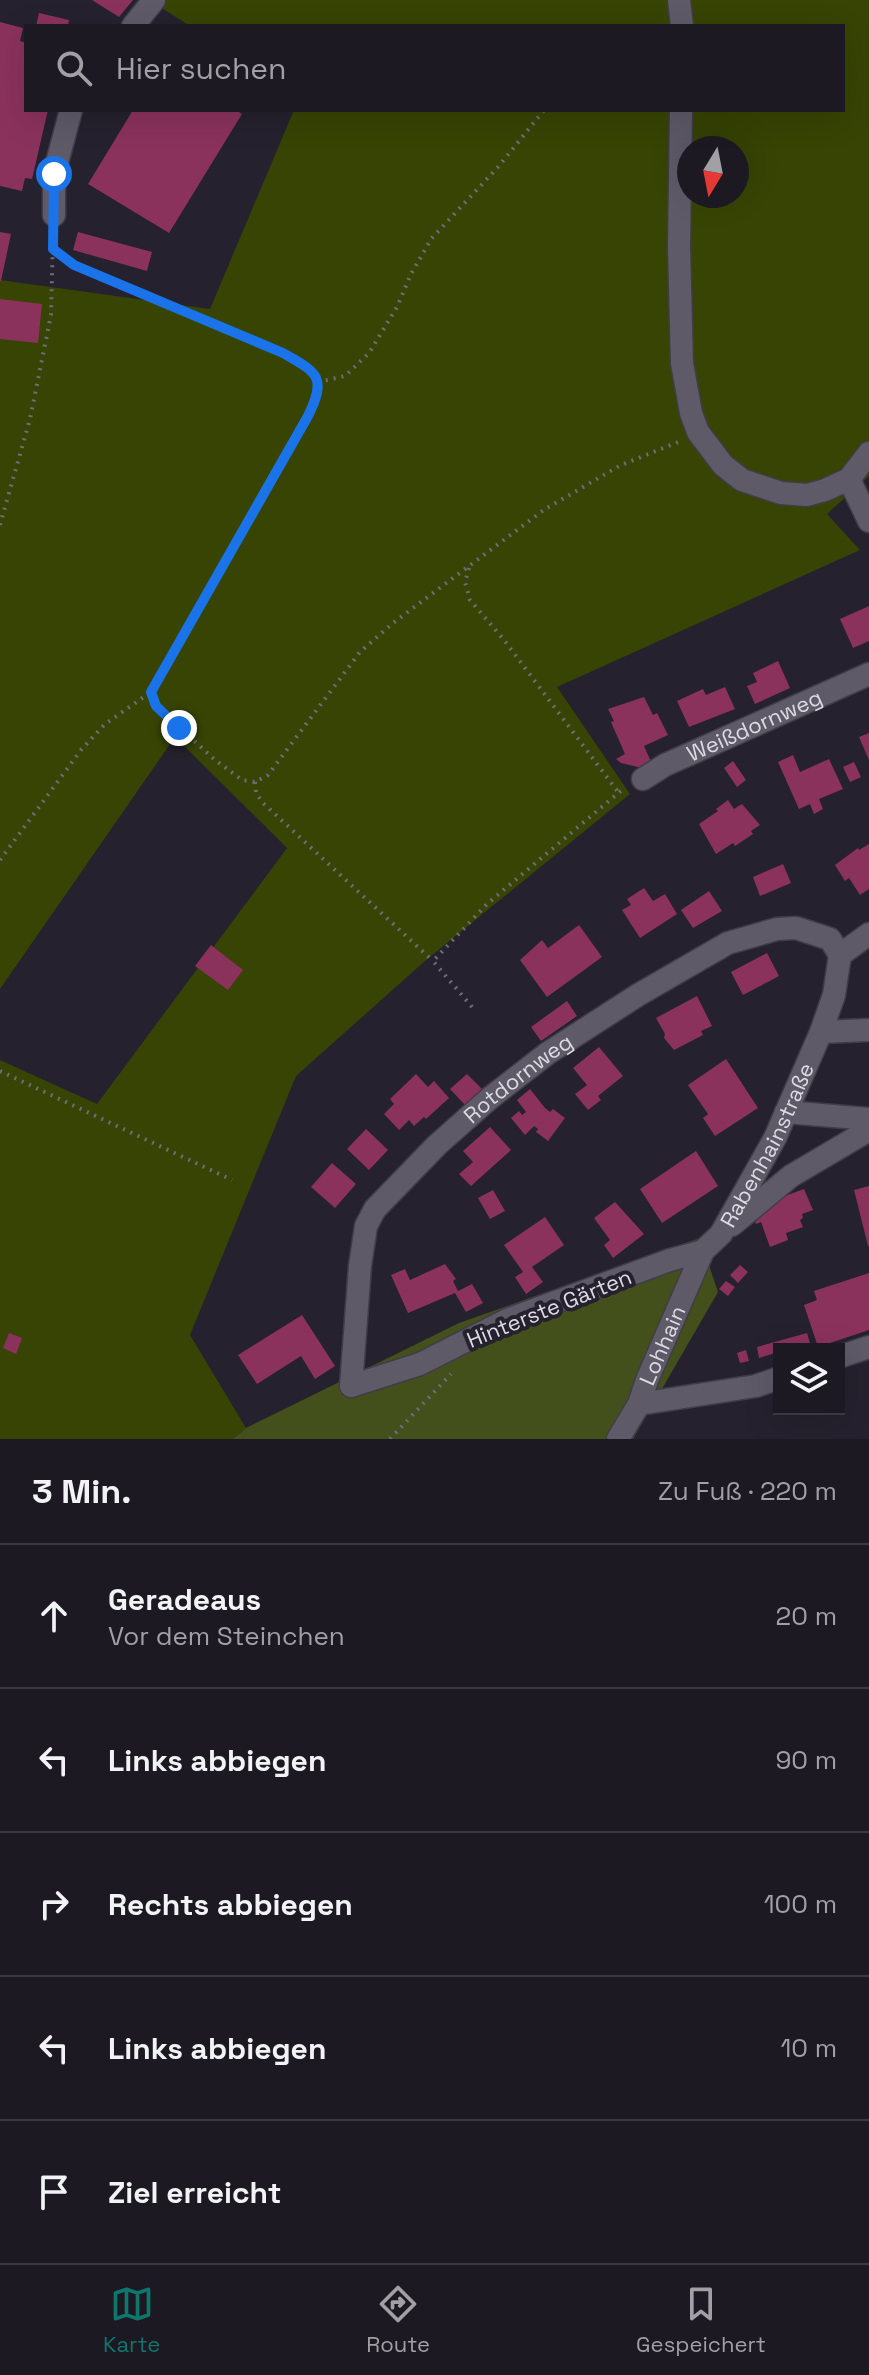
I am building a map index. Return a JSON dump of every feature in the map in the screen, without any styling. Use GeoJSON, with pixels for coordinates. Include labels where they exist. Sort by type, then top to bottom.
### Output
{"type":"FeatureCollection","features":[{"type":"Feature","properties":{"kind":"street"},"geometry":{"type":"LineString","coordinates":[[135,24],[154,0]]}},
{"type":"Feature","properties":{"kind":"street"},"geometry":{"type":"LineString","coordinates":[[679,0],[682,24]]}},
{"type":"Feature","properties":{"kind":"street"},"geometry":{"type":"LineString","coordinates":[[54,215],[54,174],[70,112]]}},
{"type":"Feature","properties":{"kind":"street"},"geometry":{"type":"LineString","coordinates":[[681,112],[679,247],[682,363],[691,413],[698,432],[723,465],[742,480],[781,493],[807,495],[825,490],[849,479],[869,453]]}},
{"type":"Feature","properties":{"kind":"street"},"geometry":{"type":"LineString","coordinates":[[849,479],[869,521]]}},
{"type":"Feature","properties":{"kind":"street","name":"Weißdornweg"},"geometry":{"type":"LineString","coordinates":[[643,779],[665,765],[869,674]]}},
{"type":"Feature","properties":{"kind":"street","name":"Rotdornweg"},"geometry":{"type":"LineString","coordinates":[[351,1386],[366,1226],[375,1209],[437,1145],[490,1098],[548,1053],[728,943],[777,929],[796,928],[830,939],[840,955]]}},
{"type":"Feature","properties":{"kind":"street"},"geometry":{"type":"LineString","coordinates":[[840,955],[869,934]]}},
{"type":"Feature","properties":{"kind":"street","name":"Rabenhainstraße"},"geometry":{"type":"LineString","coordinates":[[703,1251],[721,1234],[752,1181],[786,1112],[834,995],[840,955]]}},
{"type":"Feature","properties":{"kind":"street"},"geometry":{"type":"LineString","coordinates":[[821,1032],[869,1030]]}},
{"type":"Feature","properties":{"kind":"street"},"geometry":{"type":"LineString","coordinates":[[786,1112],[869,1119]]}},
{"type":"Feature","properties":{"kind":"street"},"geometry":{"type":"LineString","coordinates":[[721,1234],[791,1176],[869,1130]]}},
{"type":"Feature","properties":{"kind":"street","name":"Hinterste Gärten"},"geometry":{"type":"LineString","coordinates":[[351,1386],[420,1364],[509,1319],[670,1260],[703,1251]]}},
{"type":"Feature","properties":{"kind":"street","name":"Lohhain"},"geometry":{"type":"LineString","coordinates":[[618,1439],[639,1404],[703,1251]]}},
{"type":"Feature","properties":{"kind":"street"},"geometry":{"type":"LineString","coordinates":[[845,1355],[869,1347]]}},
{"type":"Feature","properties":{"kind":"street"},"geometry":{"type":"LineString","coordinates":[[639,1404],[756,1386],[773,1380]]}},
{"type":"Feature","properties":{"kind":"path"},"geometry":{"type":"LineString","coordinates":[[318,382],[345,376],[369,353],[397,307],[431,239],[499,166],[542,112]]}},
{"type":"Feature","properties":{"kind":"path"},"geometry":{"type":"LineString","coordinates":[[0,525],[30,419],[51,315],[54,215]]}},
{"type":"Feature","properties":{"kind":"path"},"geometry":{"type":"LineString","coordinates":[[0,860],[81,750],[105,724],[151,692],[317,398],[318,382],[313,371],[283,353],[74,265],[53,249]]}},
{"type":"Feature","properties":{"kind":"path"},"geometry":{"type":"LineString","coordinates":[[151,692],[156,706],[214,759],[242,780],[255,782],[268,775],[360,652],[393,623],[545,509],[621,465],[698,432]]}},
{"type":"Feature","properties":{"kind":"path"},"geometry":{"type":"LineString","coordinates":[[470,566],[465,582],[470,600],[504,640],[618,792]]}},
{"type":"Feature","properties":{"kind":"path"},"geometry":{"type":"LineString","coordinates":[[433,961],[487,904],[618,792],[643,779]]}},
{"type":"Feature","properties":{"kind":"path"},"geometry":{"type":"LineString","coordinates":[[255,782],[256,793],[263,803],[433,961],[472,1007]]}},
{"type":"Feature","properties":{"kind":"path"},"geometry":{"type":"LineString","coordinates":[[0,1071],[232,1180]]}},
{"type":"Feature","properties":{"kind":"path"},"geometry":{"type":"LineString","coordinates":[[390,1439],[457,1369]]}},
{"type":"Feature","properties":{"kind":"green space"},"geometry":{"type":"Polygon","coordinates":[[[159,0],[869,0],[869,476],[827,514],[860,550],[557,687],[630,794],[425,961],[296,1076],[190,1335],[246,1428],[233,1439],[0,1439],[0,1060],[97,1104],[287,848],[175,737],[0,989],[0,280],[210,309],[293,112],[845,112],[845,24],[187,24],[157,5],[159,0]]]}},
{"type":"Feature","properties":{"kind":"green space"},"geometry":{"type":"Polygon","coordinates":[[[700,1238],[718,1292],[633,1439],[233,1439],[246,1428],[459,1323],[700,1238]]]}},
{"type":"Feature","properties":{"kind":"building"},"geometry":{"type":"Polygon","coordinates":[[[92,0],[133,0],[119,17],[92,0]]]}},
{"type":"Feature","properties":{"kind":"building"},"geometry":{"type":"Polygon","coordinates":[[[39,13],[69,20],[68,24],[36,24],[39,13]]]}},
{"type":"Feature","properties":{"kind":"building"},"geometry":{"type":"Polygon","coordinates":[[[0,22],[23,28],[20,41],[24,42],[24,112],[48,112],[32,179],[25,178],[22,191],[0,186],[0,22]]]}},
{"type":"Feature","properties":{"kind":"building"},"geometry":{"type":"Polygon","coordinates":[[[132,112],[242,114],[169,233],[88,184],[132,112]]]}},
{"type":"Feature","properties":{"kind":"building"},"geometry":{"type":"Polygon","coordinates":[[[0,232],[11,234],[1,281],[0,281],[0,232]]]}},
{"type":"Feature","properties":{"kind":"building"},"geometry":{"type":"Polygon","coordinates":[[[78,232],[152,252],[147,271],[73,250],[78,232]]]}},
{"type":"Feature","properties":{"kind":"building"},"geometry":{"type":"Polygon","coordinates":[[[0,299],[42,304],[38,343],[0,339],[0,299]]]}},
{"type":"Feature","properties":{"kind":"building"},"geometry":{"type":"Polygon","coordinates":[[[869,606],[869,641],[853,648],[840,619],[869,606]]]}},
{"type":"Feature","properties":{"kind":"building"},"geometry":{"type":"Polygon","coordinates":[[[778,661],[790,688],[755,704],[747,686],[757,682],[753,673],[778,661]]]}},
{"type":"Feature","properties":{"kind":"building"},"geometry":{"type":"Polygon","coordinates":[[[725,687],[735,709],[689,727],[677,701],[703,689],[706,695],[725,687]]]}},
{"type":"Feature","properties":{"kind":"building"},"geometry":{"type":"Polygon","coordinates":[[[644,697],[653,715],[657,713],[668,735],[644,746],[652,764],[642,768],[616,759],[625,754],[608,709],[644,697]]]}},
{"type":"Feature","properties":{"kind":"building"},"geometry":{"type":"Polygon","coordinates":[[[869,733],[869,760],[859,737],[869,733]]]}},
{"type":"Feature","properties":{"kind":"building"},"geometry":{"type":"Polygon","coordinates":[[[793,755],[800,772],[829,759],[843,789],[819,799],[823,809],[814,814],[810,804],[799,809],[778,762],[793,755]]]}},
{"type":"Feature","properties":{"kind":"building"},"geometry":{"type":"Polygon","coordinates":[[[733,761],[746,780],[737,787],[724,768],[733,761]]]}},
{"type":"Feature","properties":{"kind":"building"},"geometry":{"type":"Polygon","coordinates":[[[854,762],[861,777],[850,782],[843,767],[854,762]]]}},
{"type":"Feature","properties":{"kind":"building"},"geometry":{"type":"Polygon","coordinates":[[[728,800],[734,809],[742,804],[760,825],[735,846],[733,843],[716,854],[699,824],[728,800]]]}},
{"type":"Feature","properties":{"kind":"building"},"geometry":{"type":"Polygon","coordinates":[[[869,844],[869,889],[860,895],[849,878],[845,881],[835,865],[869,844]]]}},
{"type":"Feature","properties":{"kind":"building"},"geometry":{"type":"Polygon","coordinates":[[[783,864],[791,883],[760,896],[753,877],[783,864]]]}},
{"type":"Feature","properties":{"kind":"building"},"geometry":{"type":"Polygon","coordinates":[[[644,888],[653,901],[665,894],[677,914],[640,938],[622,910],[631,905],[627,899],[644,888]]]}},
{"type":"Feature","properties":{"kind":"building"},"geometry":{"type":"Polygon","coordinates":[[[709,891],[722,911],[693,928],[681,910],[709,891]]]}},
{"type":"Feature","properties":{"kind":"building"},"geometry":{"type":"Polygon","coordinates":[[[579,925],[602,957],[547,997],[520,960],[542,940],[548,948],[579,925]]]}},
{"type":"Feature","properties":{"kind":"building"},"geometry":{"type":"Polygon","coordinates":[[[211,945],[243,970],[228,990],[195,966],[211,945]]]}},
{"type":"Feature","properties":{"kind":"building"},"geometry":{"type":"Polygon","coordinates":[[[767,953],[779,976],[743,995],[731,972],[767,953]]]}},
{"type":"Feature","properties":{"kind":"building"},"geometry":{"type":"Polygon","coordinates":[[[697,996],[712,1026],[701,1031],[703,1035],[674,1050],[664,1038],[665,1034],[656,1018],[697,996]]]}},
{"type":"Feature","properties":{"kind":"building"},"geometry":{"type":"Polygon","coordinates":[[[567,1001],[577,1016],[541,1041],[531,1027],[567,1001]]]}},
{"type":"Feature","properties":{"kind":"building"},"geometry":{"type":"Polygon","coordinates":[[[599,1047],[623,1076],[598,1096],[601,1100],[588,1110],[575,1094],[587,1085],[573,1068],[599,1047]]]}},
{"type":"Feature","properties":{"kind":"building"},"geometry":{"type":"Polygon","coordinates":[[[726,1059],[758,1108],[715,1136],[703,1118],[708,1114],[688,1085],[726,1059]]]}},
{"type":"Feature","properties":{"kind":"building"},"geometry":{"type":"Polygon","coordinates":[[[416,1074],[428,1087],[434,1081],[449,1098],[426,1119],[424,1117],[414,1126],[409,1120],[399,1130],[384,1114],[394,1104],[390,1099],[416,1074]]]}},
{"type":"Feature","properties":{"kind":"building"},"geometry":{"type":"Polygon","coordinates":[[[467,1074],[482,1089],[465,1105],[450,1089],[467,1074]]]}},
{"type":"Feature","properties":{"kind":"building"},"geometry":{"type":"Polygon","coordinates":[[[530,1089],[545,1108],[550,1112],[553,1109],[565,1118],[548,1141],[536,1132],[538,1129],[534,1126],[525,1135],[511,1118],[519,1111],[522,1115],[526,1112],[517,1100],[530,1089]]]}},
{"type":"Feature","properties":{"kind":"building"},"geometry":{"type":"Polygon","coordinates":[[[490,1127],[511,1150],[471,1186],[459,1174],[473,1162],[463,1151],[490,1127]]]}},
{"type":"Feature","properties":{"kind":"building"},"geometry":{"type":"Polygon","coordinates":[[[366,1129],[388,1150],[369,1170],[347,1149],[366,1129]]]}},
{"type":"Feature","properties":{"kind":"building"},"geometry":{"type":"Polygon","coordinates":[[[696,1151],[718,1186],[662,1223],[640,1189],[696,1151]]]}},
{"type":"Feature","properties":{"kind":"building"},"geometry":{"type":"Polygon","coordinates":[[[332,1163],[356,1184],[335,1208],[311,1187],[332,1163]]]}},
{"type":"Feature","properties":{"kind":"building"},"geometry":{"type":"Polygon","coordinates":[[[869,1186],[869,1246],[868,1246],[854,1190],[869,1186]]]}},
{"type":"Feature","properties":{"kind":"building"},"geometry":{"type":"Polygon","coordinates":[[[804,1189],[813,1210],[802,1214],[800,1220],[803,1227],[786,1233],[788,1240],[770,1247],[761,1222],[756,1224],[753,1215],[755,1207],[804,1189]]]}},
{"type":"Feature","properties":{"kind":"building"},"geometry":{"type":"Polygon","coordinates":[[[493,1190],[505,1211],[490,1219],[478,1198],[493,1190]]]}},
{"type":"Feature","properties":{"kind":"building"},"geometry":{"type":"Polygon","coordinates":[[[615,1202],[644,1234],[613,1258],[604,1245],[610,1240],[594,1218],[615,1202]]]}},
{"type":"Feature","properties":{"kind":"building"},"geometry":{"type":"Polygon","coordinates":[[[545,1217],[564,1245],[532,1267],[543,1282],[526,1294],[515,1277],[523,1272],[504,1245],[545,1217]]]}},
{"type":"Feature","properties":{"kind":"building"},"geometry":{"type":"Polygon","coordinates":[[[445,1264],[456,1279],[453,1281],[458,1291],[472,1284],[483,1303],[466,1312],[455,1293],[408,1313],[391,1275],[405,1269],[410,1280],[445,1264]]]}},
{"type":"Feature","properties":{"kind":"building"},"geometry":{"type":"Polygon","coordinates":[[[740,1265],[748,1272],[738,1283],[730,1275],[740,1265]]]}},
{"type":"Feature","properties":{"kind":"building"},"geometry":{"type":"Polygon","coordinates":[[[869,1273],[869,1330],[830,1343],[817,1343],[804,1305],[817,1300],[814,1291],[869,1273]]]}},
{"type":"Feature","properties":{"kind":"building"},"geometry":{"type":"Polygon","coordinates":[[[726,1281],[735,1287],[728,1296],[719,1289],[726,1281]]]}},
{"type":"Feature","properties":{"kind":"building"},"geometry":{"type":"Polygon","coordinates":[[[302,1315],[335,1366],[315,1379],[301,1356],[257,1384],[238,1355],[302,1315]]]}},
{"type":"Feature","properties":{"kind":"building"},"geometry":{"type":"Polygon","coordinates":[[[9,1333],[22,1338],[16,1354],[3,1348],[9,1333]]]}},
{"type":"Feature","properties":{"kind":"building"},"geometry":{"type":"Polygon","coordinates":[[[807,1333],[810,1343],[773,1343],[773,1354],[759,1358],[757,1347],[807,1333]]]}},
{"type":"Feature","properties":{"kind":"building"},"geometry":{"type":"Polygon","coordinates":[[[746,1350],[749,1361],[740,1363],[737,1353],[746,1350]]]}},
{"type":"Feature","properties":{"kind":"route"},"geometry":{"type":"LineString","coordinates":[[54,174],[53,249],[74,265],[283,353],[313,371],[318,382],[317,398],[308,416],[271,476],[151,692],[156,706],[179,728]]}}]}
